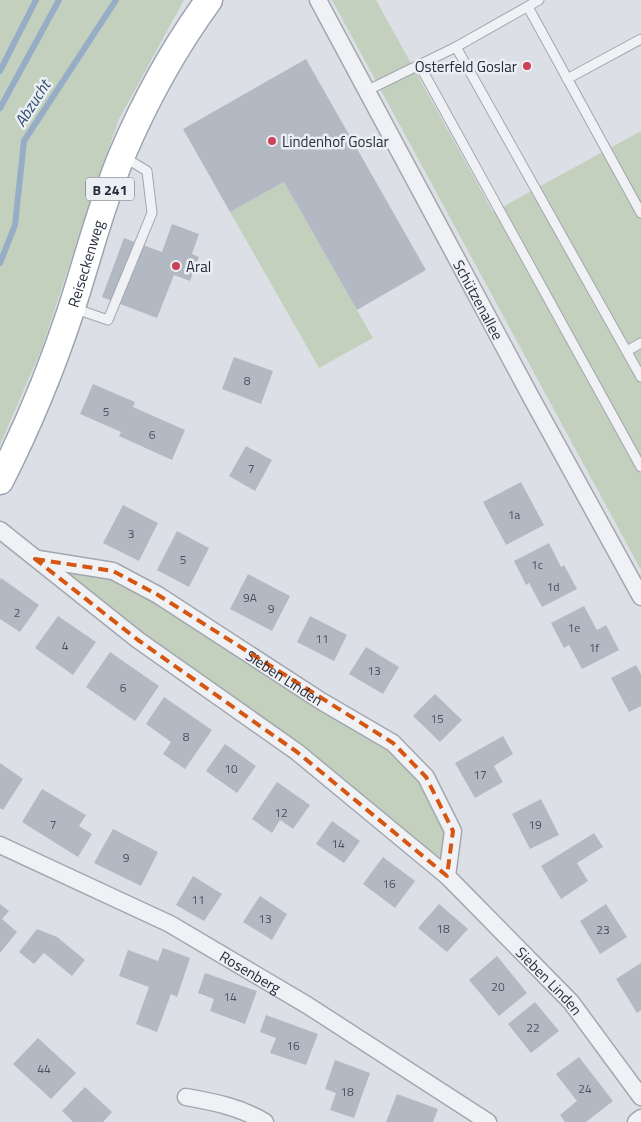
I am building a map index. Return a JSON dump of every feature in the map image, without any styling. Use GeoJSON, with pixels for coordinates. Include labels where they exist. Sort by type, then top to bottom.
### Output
{"type":"FeatureCollection","features":[{"type":"Feature","properties":{"kind":"main road","name":"Reiseckenweg"},"geometry":{"type":"LineString","coordinates":[[0,481],[41,393],[72,308],[122,156],[164,71],[183,37],[209,0]]}},
{"type":"Feature","properties":{"kind":"street","name":"Schützenallee"},"geometry":{"type":"LineString","coordinates":[[318,0],[641,597]]}},
{"type":"Feature","properties":{"kind":"street","name":"Sieben Linden"},"geometry":{"type":"LineString","coordinates":[[0,530],[138,640],[297,752],[447,876],[571,1002],[641,1097]]}},
{"type":"Feature","properties":{"kind":"street","name":"Sieben Linden"},"geometry":{"type":"LineString","coordinates":[[35,559],[113,571],[158,595],[321,701],[393,743],[426,777],[453,831],[447,876]]}},
{"type":"Feature","properties":{"kind":"street","name":"Rosenberg"},"geometry":{"type":"LineString","coordinates":[[0,845],[170,924],[307,1006],[488,1122]]}},
{"type":"Feature","properties":{"kind":"street"},"geometry":{"type":"LineString","coordinates":[[186,1097],[222,1104],[249,1113],[265,1122]]}},
{"type":"Feature","properties":{"kind":"street"},"geometry":{"type":"LineString","coordinates":[[636,1122],[641,1118]]}},
{"type":"Feature","properties":{"kind":"lane"},"geometry":{"type":"LineString","coordinates":[[368,90],[420,66],[539,0]]}},
{"type":"Feature","properties":{"kind":"lane"},"geometry":{"type":"LineString","coordinates":[[528,6],[641,213]]}},
{"type":"Feature","properties":{"kind":"lane"},"geometry":{"type":"LineString","coordinates":[[567,79],[641,39]]}},
{"type":"Feature","properties":{"kind":"lane"},"geometry":{"type":"LineString","coordinates":[[456,47],[641,377]]}},
{"type":"Feature","properties":{"kind":"lane"},"geometry":{"type":"LineString","coordinates":[[420,66],[641,467]]}},
{"type":"Feature","properties":{"kind":"lane"},"geometry":{"type":"LineString","coordinates":[[72,308],[108,320],[152,213],[147,171],[122,156]]}},
{"type":"Feature","properties":{"kind":"lane"},"geometry":{"type":"LineString","coordinates":[[627,352],[641,343]]}},
{"type":"Feature","properties":{"kind":"highlighted area"},"geometry":{"type":"Polygon","coordinates":[[[35,559],[113,571],[158,595],[393,743],[426,777],[453,831],[447,876],[297,752],[138,640],[35,559]]]}},
{"type":"Feature","properties":{"kind":"green space"},"geometry":{"type":"Polygon","coordinates":[[[0,0],[184,0],[119,119],[42,348],[0,445],[0,0]]]}},
{"type":"Feature","properties":{"kind":"green space"},"geometry":{"type":"Polygon","coordinates":[[[332,0],[376,0],[493,212],[641,131],[641,570],[332,0]]]}},
{"type":"Feature","properties":{"kind":"green space"},"geometry":{"type":"Polygon","coordinates":[[[284,182],[373,338],[319,368],[230,212],[284,182]]]}},
{"type":"Feature","properties":{"kind":"green space"},"geometry":{"type":"Polygon","coordinates":[[[35,559],[113,571],[393,743],[426,777],[453,831],[447,876],[35,559]]]}},
{"type":"Feature","properties":{"kind":"building"},"geometry":{"type":"Polygon","coordinates":[[[306,59],[426,270],[357,310],[284,182],[230,212],[183,129],[306,59]]]}},
{"type":"Feature","properties":{"kind":"building"},"geometry":{"type":"Polygon","coordinates":[[[172,224],[199,234],[192,254],[199,257],[190,281],[174,275],[157,318],[102,297],[124,238],[162,252],[172,224]]]}},
{"type":"Feature","properties":{"kind":"building"},"geometry":{"type":"Polygon","coordinates":[[[234,357],[273,371],[261,404],[222,389],[234,357]]]}},
{"type":"Feature","properties":{"kind":"building"},"geometry":{"type":"Polygon","coordinates":[[[93,384],[135,402],[133,407],[185,430],[172,460],[119,436],[121,432],[80,414],[93,384]]]}},
{"type":"Feature","properties":{"kind":"building"},"geometry":{"type":"Polygon","coordinates":[[[246,446],[272,460],[255,491],[229,476],[246,446]]]}},
{"type":"Feature","properties":{"kind":"building"},"geometry":{"type":"Polygon","coordinates":[[[521,482],[544,525],[506,545],[483,502],[521,482]]]}},
{"type":"Feature","properties":{"kind":"building"},"geometry":{"type":"Polygon","coordinates":[[[123,505],[158,523],[139,561],[103,543],[123,505]]]}},
{"type":"Feature","properties":{"kind":"building"},"geometry":{"type":"Polygon","coordinates":[[[177,531],[209,548],[189,587],[157,570],[177,531]]]}},
{"type":"Feature","properties":{"kind":"building"},"geometry":{"type":"Polygon","coordinates":[[[549,543],[561,567],[564,565],[577,589],[542,607],[529,583],[526,585],[514,561],[549,543]]]}},
{"type":"Feature","properties":{"kind":"building"},"geometry":{"type":"Polygon","coordinates":[[[248,574],[290,596],[272,631],[230,609],[248,574]]]}},
{"type":"Feature","properties":{"kind":"building"},"geometry":{"type":"Polygon","coordinates":[[[1,578],[39,605],[20,632],[0,619],[1,578]]]}},
{"type":"Feature","properties":{"kind":"building"},"geometry":{"type":"Polygon","coordinates":[[[584,606],[597,630],[606,625],[619,650],[582,669],[569,645],[564,648],[551,623],[584,606]]]}},
{"type":"Feature","properties":{"kind":"building"},"geometry":{"type":"Polygon","coordinates":[[[58,616],[96,642],[73,675],[35,648],[58,616]]]}},
{"type":"Feature","properties":{"kind":"building"},"geometry":{"type":"Polygon","coordinates":[[[310,616],[347,635],[334,661],[297,642],[310,616]]]}},
{"type":"Feature","properties":{"kind":"building"},"geometry":{"type":"Polygon","coordinates":[[[366,647],[399,667],[383,694],[349,674],[366,647]]]}},
{"type":"Feature","properties":{"kind":"building"},"geometry":{"type":"Polygon","coordinates":[[[110,652],[159,686],[135,721],[86,687],[110,652]]]}},
{"type":"Feature","properties":{"kind":"building"},"geometry":{"type":"Polygon","coordinates":[[[636,665],[641,674],[641,706],[629,712],[611,678],[636,665]]]}},
{"type":"Feature","properties":{"kind":"building"},"geometry":{"type":"Polygon","coordinates":[[[435,694],[462,720],[440,742],[413,716],[435,694]]]}},
{"type":"Feature","properties":{"kind":"building"},"geometry":{"type":"Polygon","coordinates":[[[164,697],[212,730],[185,769],[163,754],[171,742],[146,724],[164,697]]]}},
{"type":"Feature","properties":{"kind":"building"},"geometry":{"type":"Polygon","coordinates":[[[503,736],[513,754],[494,766],[503,782],[475,798],[455,763],[503,736]]]}},
{"type":"Feature","properties":{"kind":"building"},"geometry":{"type":"Polygon","coordinates":[[[225,744],[256,766],[237,793],[206,771],[225,744]]]}},
{"type":"Feature","properties":{"kind":"building"},"geometry":{"type":"Polygon","coordinates":[[[0,763],[23,779],[3,810],[0,808],[0,763]]]}},
{"type":"Feature","properties":{"kind":"building"},"geometry":{"type":"Polygon","coordinates":[[[277,782],[310,805],[293,829],[280,820],[272,833],[252,819],[277,782]]]}},
{"type":"Feature","properties":{"kind":"building"},"geometry":{"type":"Polygon","coordinates":[[[42,789],[86,815],[79,826],[92,834],[78,857],[22,822],[42,789]]]}},
{"type":"Feature","properties":{"kind":"building"},"geometry":{"type":"Polygon","coordinates":[[[541,799],[559,835],[530,849],[512,814],[541,799]]]}},
{"type":"Feature","properties":{"kind":"building"},"geometry":{"type":"Polygon","coordinates":[[[332,821],[360,841],[344,863],[316,844],[332,821]]]}},
{"type":"Feature","properties":{"kind":"building"},"geometry":{"type":"Polygon","coordinates":[[[113,829],[158,852],[141,886],[94,863],[113,829]]]}},
{"type":"Feature","properties":{"kind":"building"},"geometry":{"type":"Polygon","coordinates":[[[594,833],[603,847],[577,863],[588,881],[561,899],[541,866],[594,833]]]}},
{"type":"Feature","properties":{"kind":"building"},"geometry":{"type":"Polygon","coordinates":[[[383,857],[415,881],[395,908],[363,884],[383,857]]]}},
{"type":"Feature","properties":{"kind":"building"},"geometry":{"type":"Polygon","coordinates":[[[193,876],[222,894],[204,921],[176,905],[193,876]]]}},
{"type":"Feature","properties":{"kind":"building"},"geometry":{"type":"Polygon","coordinates":[[[260,896],[287,914],[272,940],[243,922],[260,896]]]}},
{"type":"Feature","properties":{"kind":"building"},"geometry":{"type":"Polygon","coordinates":[[[0,904],[9,911],[2,919],[17,932],[0,953],[0,904]]]}},
{"type":"Feature","properties":{"kind":"building"},"geometry":{"type":"Polygon","coordinates":[[[439,904],[468,929],[447,952],[418,928],[439,904]]]}},
{"type":"Feature","properties":{"kind":"building"},"geometry":{"type":"Polygon","coordinates":[[[606,904],[627,937],[600,954],[580,921],[606,904]]]}},
{"type":"Feature","properties":{"kind":"building"},"geometry":{"type":"Polygon","coordinates":[[[37,929],[57,937],[85,960],[72,976],[44,953],[34,964],[19,952],[37,929]]]}},
{"type":"Feature","properties":{"kind":"building"},"geometry":{"type":"Polygon","coordinates":[[[163,948],[190,958],[177,997],[171,994],[157,1032],[136,1024],[149,987],[119,976],[128,950],[158,961],[163,948]]]}},
{"type":"Feature","properties":{"kind":"building"},"geometry":{"type":"Polygon","coordinates":[[[497,956],[527,993],[499,1016],[469,980],[497,956]]]}},
{"type":"Feature","properties":{"kind":"building"},"geometry":{"type":"Polygon","coordinates":[[[641,963],[641,1010],[637,1013],[616,979],[641,963]]]}},
{"type":"Feature","properties":{"kind":"building"},"geometry":{"type":"Polygon","coordinates":[[[205,973],[257,991],[245,1024],[210,1011],[214,999],[198,993],[205,973]]]}},
{"type":"Feature","properties":{"kind":"building"},"geometry":{"type":"Polygon","coordinates":[[[535,1002],[559,1031],[531,1053],[508,1024],[535,1002]]]}},
{"type":"Feature","properties":{"kind":"building"},"geometry":{"type":"Polygon","coordinates":[[[266,1015],[318,1034],[306,1065],[270,1053],[276,1038],[260,1032],[266,1015]]]}},
{"type":"Feature","properties":{"kind":"building"},"geometry":{"type":"Polygon","coordinates":[[[38,1038],[76,1073],[51,1099],[13,1064],[38,1038]]]}},
{"type":"Feature","properties":{"kind":"building"},"geometry":{"type":"Polygon","coordinates":[[[579,1057],[613,1101],[586,1122],[565,1122],[560,1115],[577,1101],[556,1074],[579,1057]]]}},
{"type":"Feature","properties":{"kind":"building"},"geometry":{"type":"Polygon","coordinates":[[[335,1060],[370,1073],[354,1118],[330,1110],[336,1093],[325,1089],[335,1060]]]}},
{"type":"Feature","properties":{"kind":"building"},"geometry":{"type":"Polygon","coordinates":[[[85,1087],[112,1112],[103,1122],[73,1122],[62,1111],[85,1087]]]}},
{"type":"Feature","properties":{"kind":"building"},"geometry":{"type":"Polygon","coordinates":[[[397,1094],[438,1109],[433,1122],[386,1122],[397,1094]]]}},
{"type":"Feature","properties":{"kind":"waterway"},"geometry":{"type":"LineString","coordinates":[[0,71],[36,0]]}},
{"type":"Feature","properties":{"kind":"waterway"},"geometry":{"type":"LineString","coordinates":[[0,108],[59,0]]}},
{"type":"Feature","properties":{"kind":"waterway","name":"Abzucht"},"geometry":{"type":"LineString","coordinates":[[0,263],[15,225],[24,141],[116,0]]}},
{"type":"Feature","properties":{"kind":"place","name":"Osterfeld Goslar"},"geometry":{"type":"Point","coordinates":[527,66]}},
{"type":"Feature","properties":{"kind":"place","name":"Lindenhof Goslar"},"geometry":{"type":"Point","coordinates":[272,141]}},
{"type":"Feature","properties":{"kind":"place","name":"Aral"},"geometry":{"type":"Point","coordinates":[176,266]}}]}
